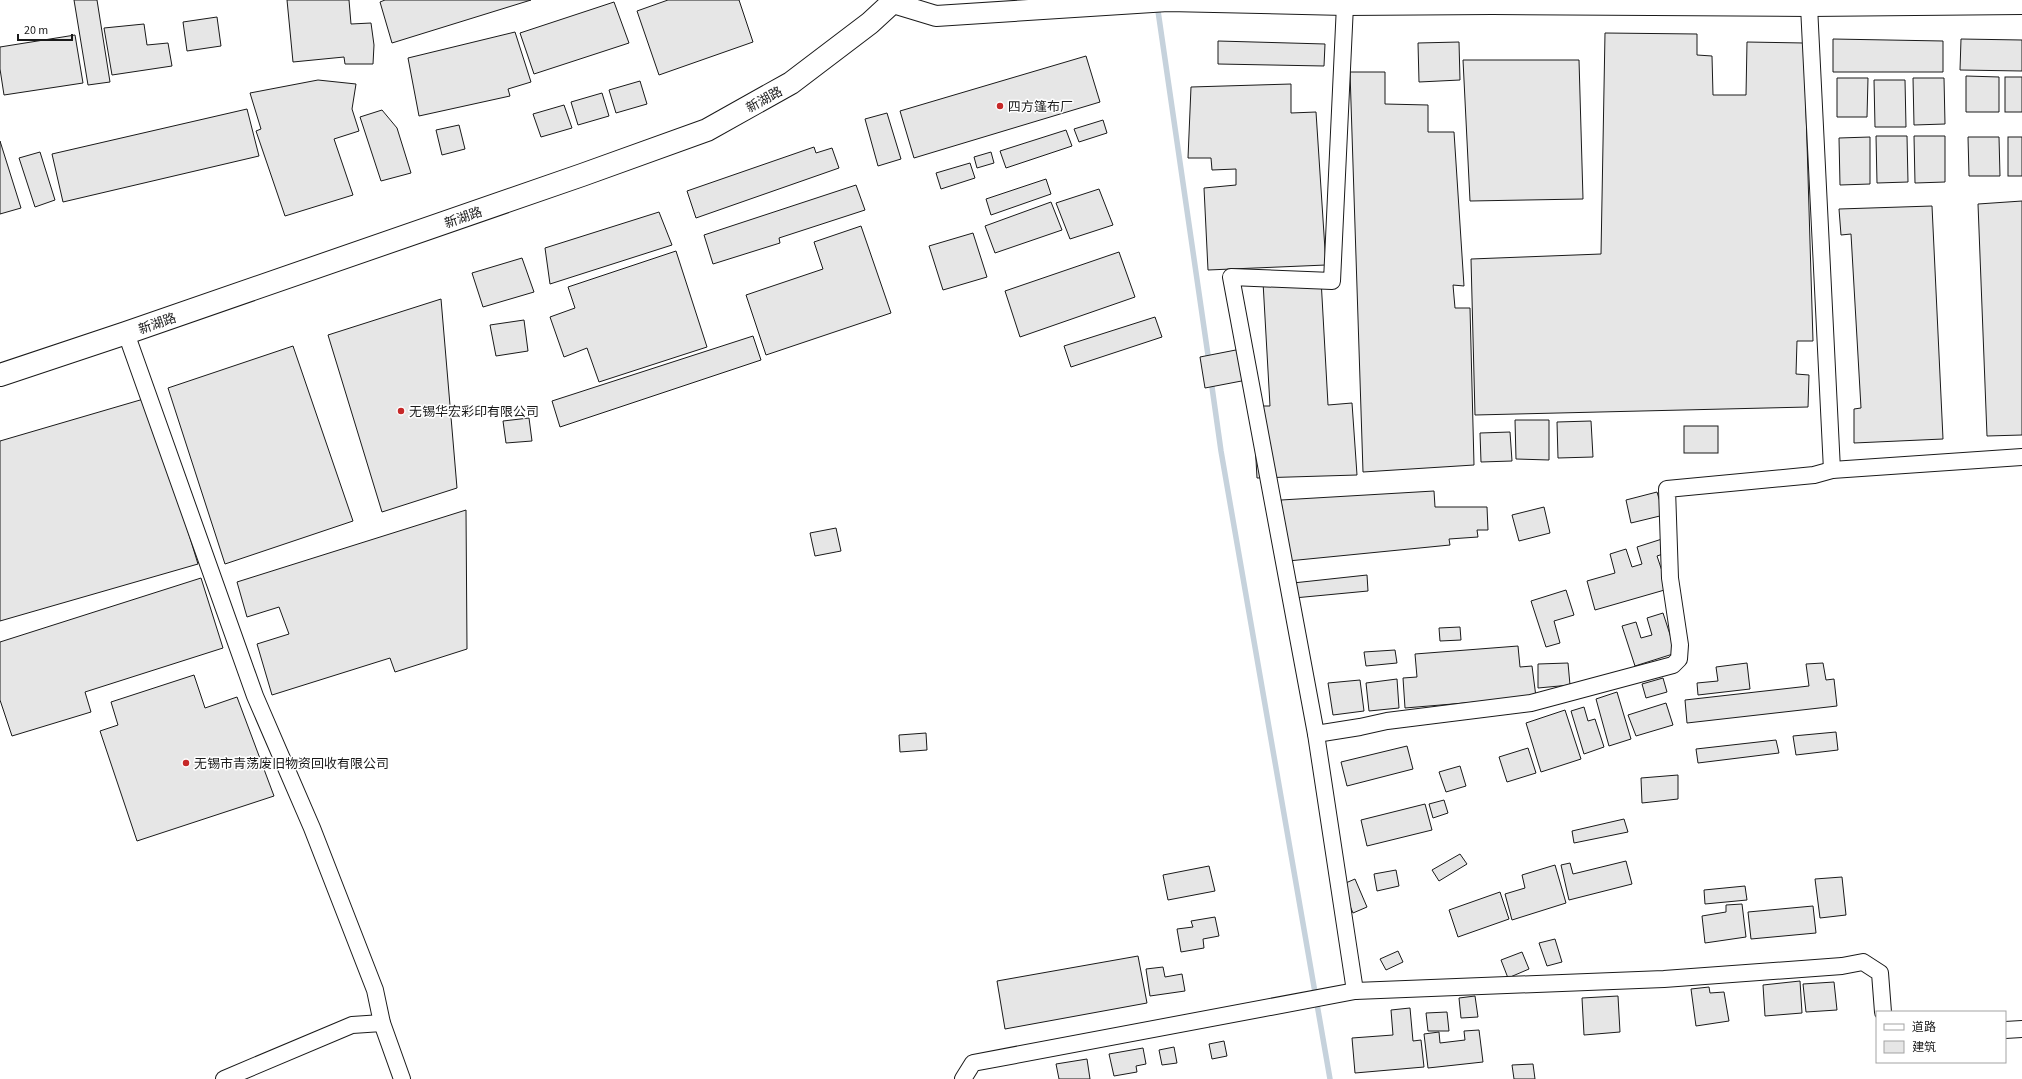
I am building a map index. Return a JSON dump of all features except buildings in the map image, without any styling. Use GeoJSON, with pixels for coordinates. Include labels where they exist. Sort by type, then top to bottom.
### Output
{"type":"FeatureCollection","features":[{"type":"Feature","properties":{"kind":"main road","name":"新湖路"},"geometry":{"type":"LineString","coordinates":[[0,375],[126,333],[582,175],[707,130],[791,83],[894,2]]}},
{"type":"Feature","properties":{"kind":"street"},"geometry":{"type":"LineString","coordinates":[[1021,0],[1031,5],[1053,10]]}},
{"type":"Feature","properties":{"kind":"street"},"geometry":{"type":"LineString","coordinates":[[894,2],[936,16],[1053,10],[1121,3],[1168,1],[1345,5],[1492,4],[1809,6],[2022,4]]}},
{"type":"Feature","properties":{"kind":"street"},"geometry":{"type":"LineString","coordinates":[[1345,5],[1332,281],[1231,277],[1316,734],[1350,991]]}},
{"type":"Feature","properties":{"kind":"street"},"geometry":{"type":"LineString","coordinates":[[1809,6],[1832,470]]}},
{"type":"Feature","properties":{"kind":"street"},"geometry":{"type":"LineString","coordinates":[[126,333],[255,696],[312,828],[367,968],[375,990],[382,1024],[402,1079]]}},
{"type":"Feature","properties":{"kind":"street"},"geometry":{"type":"LineString","coordinates":[[1316,734],[1387,721],[1531,703],[1673,664],[1679,659],[1680,644],[1670,578],[1667,489],[1814,475],[1832,470],[2022,457]]}},
{"type":"Feature","properties":{"kind":"street"},"geometry":{"type":"LineString","coordinates":[[963,1079],[973,1063],[1350,991],[1664,979],[1842,966],[1863,962],[1880,973],[1883,1011]]}},
{"type":"Feature","properties":{"kind":"street"},"geometry":{"type":"LineString","coordinates":[[224,1079],[352,1025],[382,1024]]}},
{"type":"Feature","properties":{"kind":"street"},"geometry":{"type":"LineString","coordinates":[[2006,1030],[2022,1029]]}},
{"type":"Feature","properties":{"kind":"waterway"},"geometry":{"type":"LineString","coordinates":[[1157,4],[1209,362]]}},
{"type":"Feature","properties":{"kind":"waterway"},"geometry":{"type":"LineString","coordinates":[[1211,380],[1221,451],[1330,1079]]}},
{"type":"Feature","properties":{"kind":"place","name":"四方篷布厂"},"geometry":{"type":"Point","coordinates":[1000,106]}},
{"type":"Feature","properties":{"kind":"place","name":"无锡华宏彩印有限公司"},"geometry":{"type":"Point","coordinates":[401,411]}},
{"type":"Feature","properties":{"kind":"place","name":"无锡市青荡废旧物资回收有限公司"},"geometry":{"type":"Point","coordinates":[186,763]}}]}
